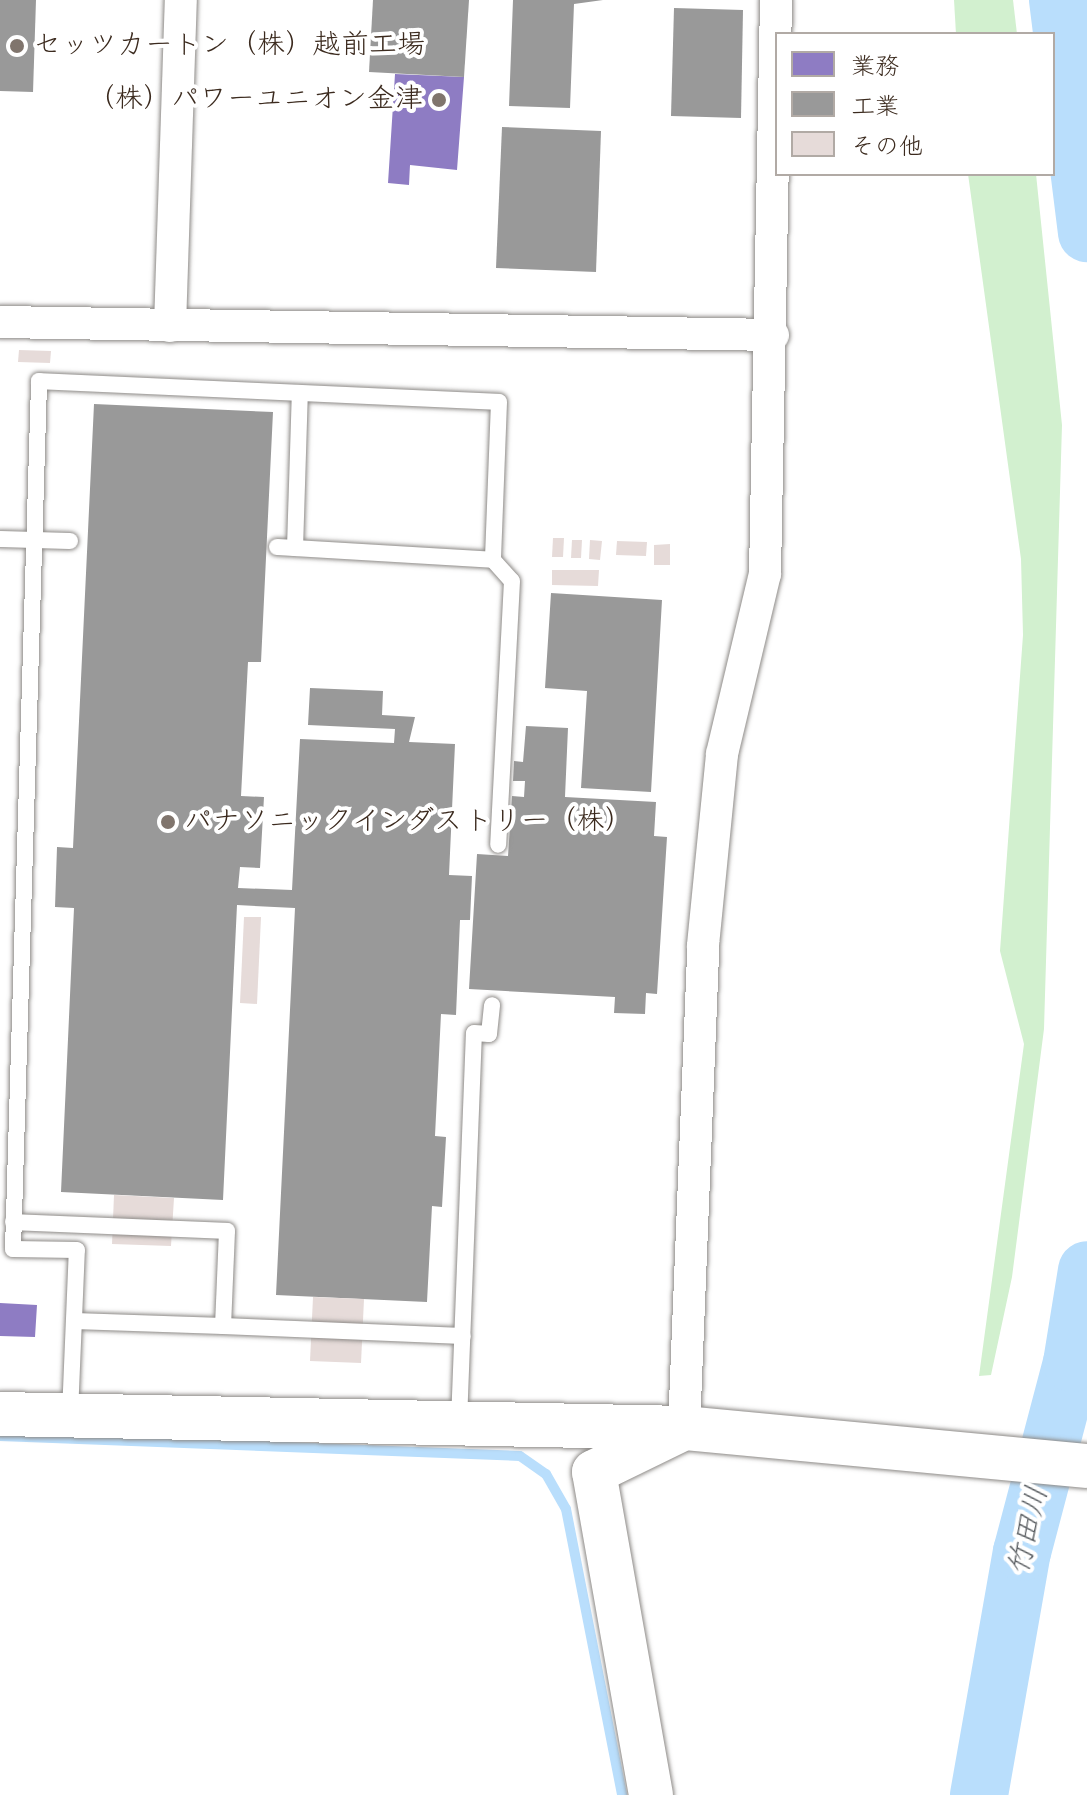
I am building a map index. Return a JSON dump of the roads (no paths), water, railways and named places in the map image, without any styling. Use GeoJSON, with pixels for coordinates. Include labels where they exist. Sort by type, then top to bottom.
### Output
{"type":"FeatureCollection","features":[{"type":"Feature","properties":{"kind":"street"},"geometry":{"type":"LineString","coordinates":[[170,326],[181,0]]}},
{"type":"Feature","properties":{"kind":"street"},"geometry":{"type":"LineString","coordinates":[[776,0],[776,32]]}},
{"type":"Feature","properties":{"kind":"street"},"geometry":{"type":"LineString","coordinates":[[684,1428],[703,945],[722,754],[765,574],[773,335],[775,112]]}},
{"type":"Feature","properties":{"kind":"street"},"geometry":{"type":"LineString","coordinates":[[0,322],[773,335]]}},
{"type":"Feature","properties":{"kind":"street"},"geometry":{"type":"LineString","coordinates":[[0,1414],[684,1428],[1087,1466]]}},
{"type":"Feature","properties":{"kind":"street"},"geometry":{"type":"LineString","coordinates":[[651,1795],[594,1472],[684,1428]]}},
{"type":"Feature","properties":{"kind":"lane"},"geometry":{"type":"LineString","coordinates":[[70,1416],[77,1250],[13,1249],[39,381],[499,402],[493,560],[512,581],[498,845]]}},
{"type":"Feature","properties":{"kind":"lane"},"geometry":{"type":"LineString","coordinates":[[295,548],[300,393]]}},
{"type":"Feature","properties":{"kind":"lane"},"geometry":{"type":"LineString","coordinates":[[0,539],[70,541]]}},
{"type":"Feature","properties":{"kind":"lane"},"geometry":{"type":"LineString","coordinates":[[277,547],[493,560]]}},
{"type":"Feature","properties":{"kind":"lane"},"geometry":{"type":"LineString","coordinates":[[459,1424],[474,1033],[489,1034],[492,1005]]}},
{"type":"Feature","properties":{"kind":"lane"},"geometry":{"type":"LineString","coordinates":[[13,1222],[227,1231],[223,1326]]}},
{"type":"Feature","properties":{"kind":"lane"},"geometry":{"type":"LineString","coordinates":[[74,1321],[463,1336]]}},
{"type":"Feature","properties":{"kind":"waterway","name":"竹田川"},"geometry":{"type":"LineString","coordinates":[[1058,0],[1087,233]]}},
{"type":"Feature","properties":{"kind":"waterway","name":"竹田川"},"geometry":{"type":"LineString","coordinates":[[979,1795],[1022,1552],[1072,1363],[1087,1270]]}},
{"type":"Feature","properties":{"kind":"waterway"},"geometry":{"type":"LineString","coordinates":[[0,1436],[520,1456],[546,1474],[566,1509],[622,1795]]}},
{"type":"Feature","properties":{"kind":"place","name":"セッツカートン（株）越前工場"},"geometry":{"type":"Point","coordinates":[17,46]}},
{"type":"Feature","properties":{"kind":"place","name":"（株）パワーユニオン金津"},"geometry":{"type":"Point","coordinates":[439,100]}},
{"type":"Feature","properties":{"kind":"place","name":"パナソニックインダストリー（株）"},"geometry":{"type":"Point","coordinates":[168,822]}}]}
